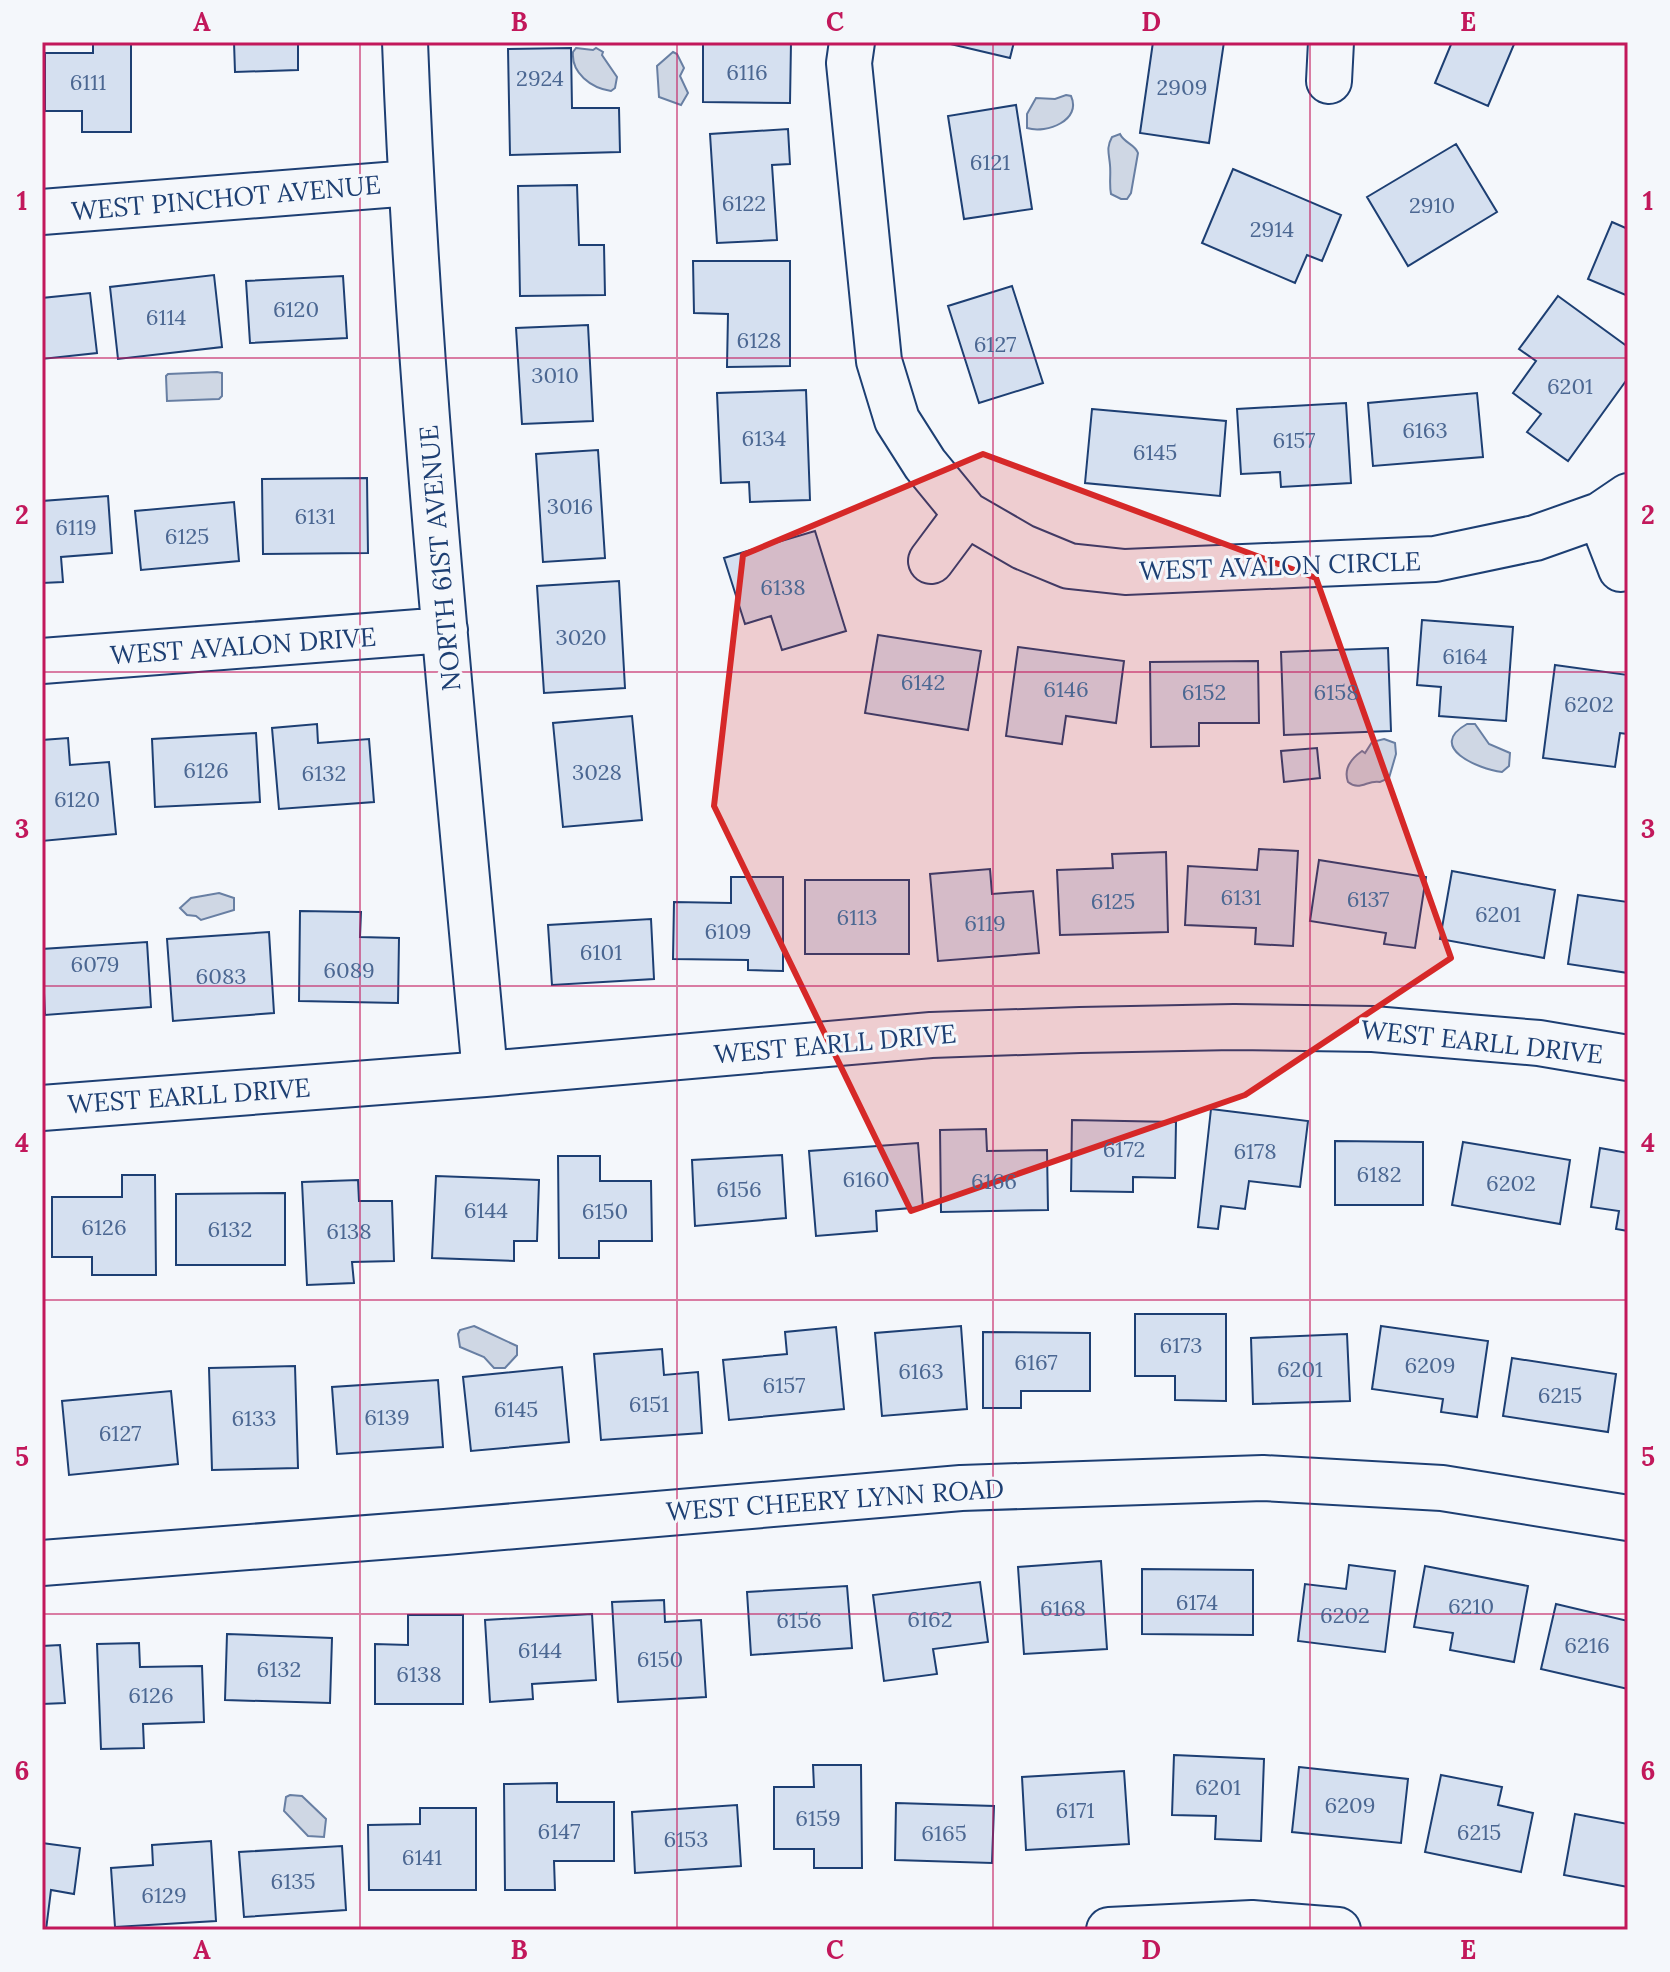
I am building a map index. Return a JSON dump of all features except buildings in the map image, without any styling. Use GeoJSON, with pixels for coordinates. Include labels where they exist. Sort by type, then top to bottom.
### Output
{"type":"FeatureCollection","features":[{"type":"Feature","properties":{"kind":"street","name":"NORTH 61ST AVENUE"},"geometry":{"type":"LineString","coordinates":[[405,42],[411,183],[445,630],[485,1074]]}},
{"type":"Feature","properties":{"kind":"street","name":"WEST AVALON CIRCLE"},"geometry":{"type":"LineString","coordinates":[[852,42],[849,63],[879,361],[897,420],[925,464],[966,514],[1023,547],[1069,566],[1125,572],[1435,559],[1535,538],[1614,506],[1621,569]]}},
{"type":"Feature","properties":{"kind":"street","name":"WEST PINCHOT AVENUE"},"geometry":{"type":"LineString","coordinates":[[42,212],[411,183]]}},
{"type":"Feature","properties":{"kind":"street"},"geometry":{"type":"LineString","coordinates":[[931,561],[966,514]]}},
{"type":"Feature","properties":{"kind":"street","name":"WEST AVALON DRIVE"},"geometry":{"type":"LineString","coordinates":[[42,661],[445,630]]}},
{"type":"Feature","properties":{"kind":"street","name":"WEST EARLL DRIVE"},"geometry":{"type":"LineString","coordinates":[[42,1108],[931,1035],[1218,1027],[1373,1029],[1539,1043],[1628,1058]]}},
{"type":"Feature","properties":{"kind":"street","name":"WEST CHEERY LYNN ROAD"},"geometry":{"type":"LineString","coordinates":[[42,1563],[961,1488],[1263,1478],[1442,1488],[1628,1518]]}},
{"type":"Feature","properties":{"kind":"street"},"geometry":{"type":"LineString","coordinates":[[1109,1930],[1252,1923],[1338,1930]]}},
{"type":"Feature","properties":{"kind":"highlighted area"},"geometry":{"type":"Polygon","coordinates":[[[983,454],[1316,578],[1451,958],[1245,1095],[911,1211],[714,806],[743,555],[983,454]]]}},
{"type":"Feature","properties":{"kind":"shaded area"},"geometry":{"type":"Polygon","coordinates":[[[576,48],[596,48],[603,52],[617,77],[615,88],[611,91],[604,89],[590,83],[579,73],[573,60],[576,48]]]}},
{"type":"Feature","properties":{"kind":"shaded area"},"geometry":{"type":"Polygon","coordinates":[[[673,52],[684,68],[680,76],[688,93],[681,105],[659,97],[657,66],[673,52]]]}},
{"type":"Feature","properties":{"kind":"shaded area"},"geometry":{"type":"Polygon","coordinates":[[[1071,96],[1073,105],[1067,118],[1053,127],[1027,128],[1027,114],[1036,98],[1055,99],[1071,96]]]}},
{"type":"Feature","properties":{"kind":"shaded area"},"geometry":{"type":"Polygon","coordinates":[[[1120,134],[1138,153],[1131,193],[1127,199],[1111,194],[1110,190],[1108,148],[1112,137],[1120,134]]]}},
{"type":"Feature","properties":{"kind":"shaded area"},"geometry":{"type":"Polygon","coordinates":[[[222,373],[222,396],[219,399],[167,401],[168,374],[222,373]]]}},
{"type":"Feature","properties":{"kind":"shaded area"},"geometry":{"type":"Polygon","coordinates":[[[1467,724],[1475,724],[1489,744],[1510,753],[1509,766],[1502,772],[1470,762],[1454,749],[1452,741],[1456,733],[1467,724]]]}},
{"type":"Feature","properties":{"kind":"shaded area"},"geometry":{"type":"Polygon","coordinates":[[[1384,739],[1395,743],[1396,754],[1389,778],[1360,786],[1348,782],[1347,772],[1352,760],[1362,751],[1365,753],[1372,742],[1384,739]]]}},
{"type":"Feature","properties":{"kind":"shaded area"},"geometry":{"type":"Polygon","coordinates":[[[219,893],[234,898],[234,910],[201,920],[187,915],[180,908],[191,898],[219,893]]]}},
{"type":"Feature","properties":{"kind":"shaded area"},"geometry":{"type":"Polygon","coordinates":[[[474,1326],[517,1346],[517,1355],[505,1368],[494,1368],[484,1357],[460,1347],[460,1330],[474,1326]]]}},
{"type":"Feature","properties":{"kind":"shaded area"},"geometry":{"type":"Polygon","coordinates":[[[302,1796],[326,1819],[324,1837],[308,1836],[284,1811],[286,1797],[302,1796]]]}}]}
